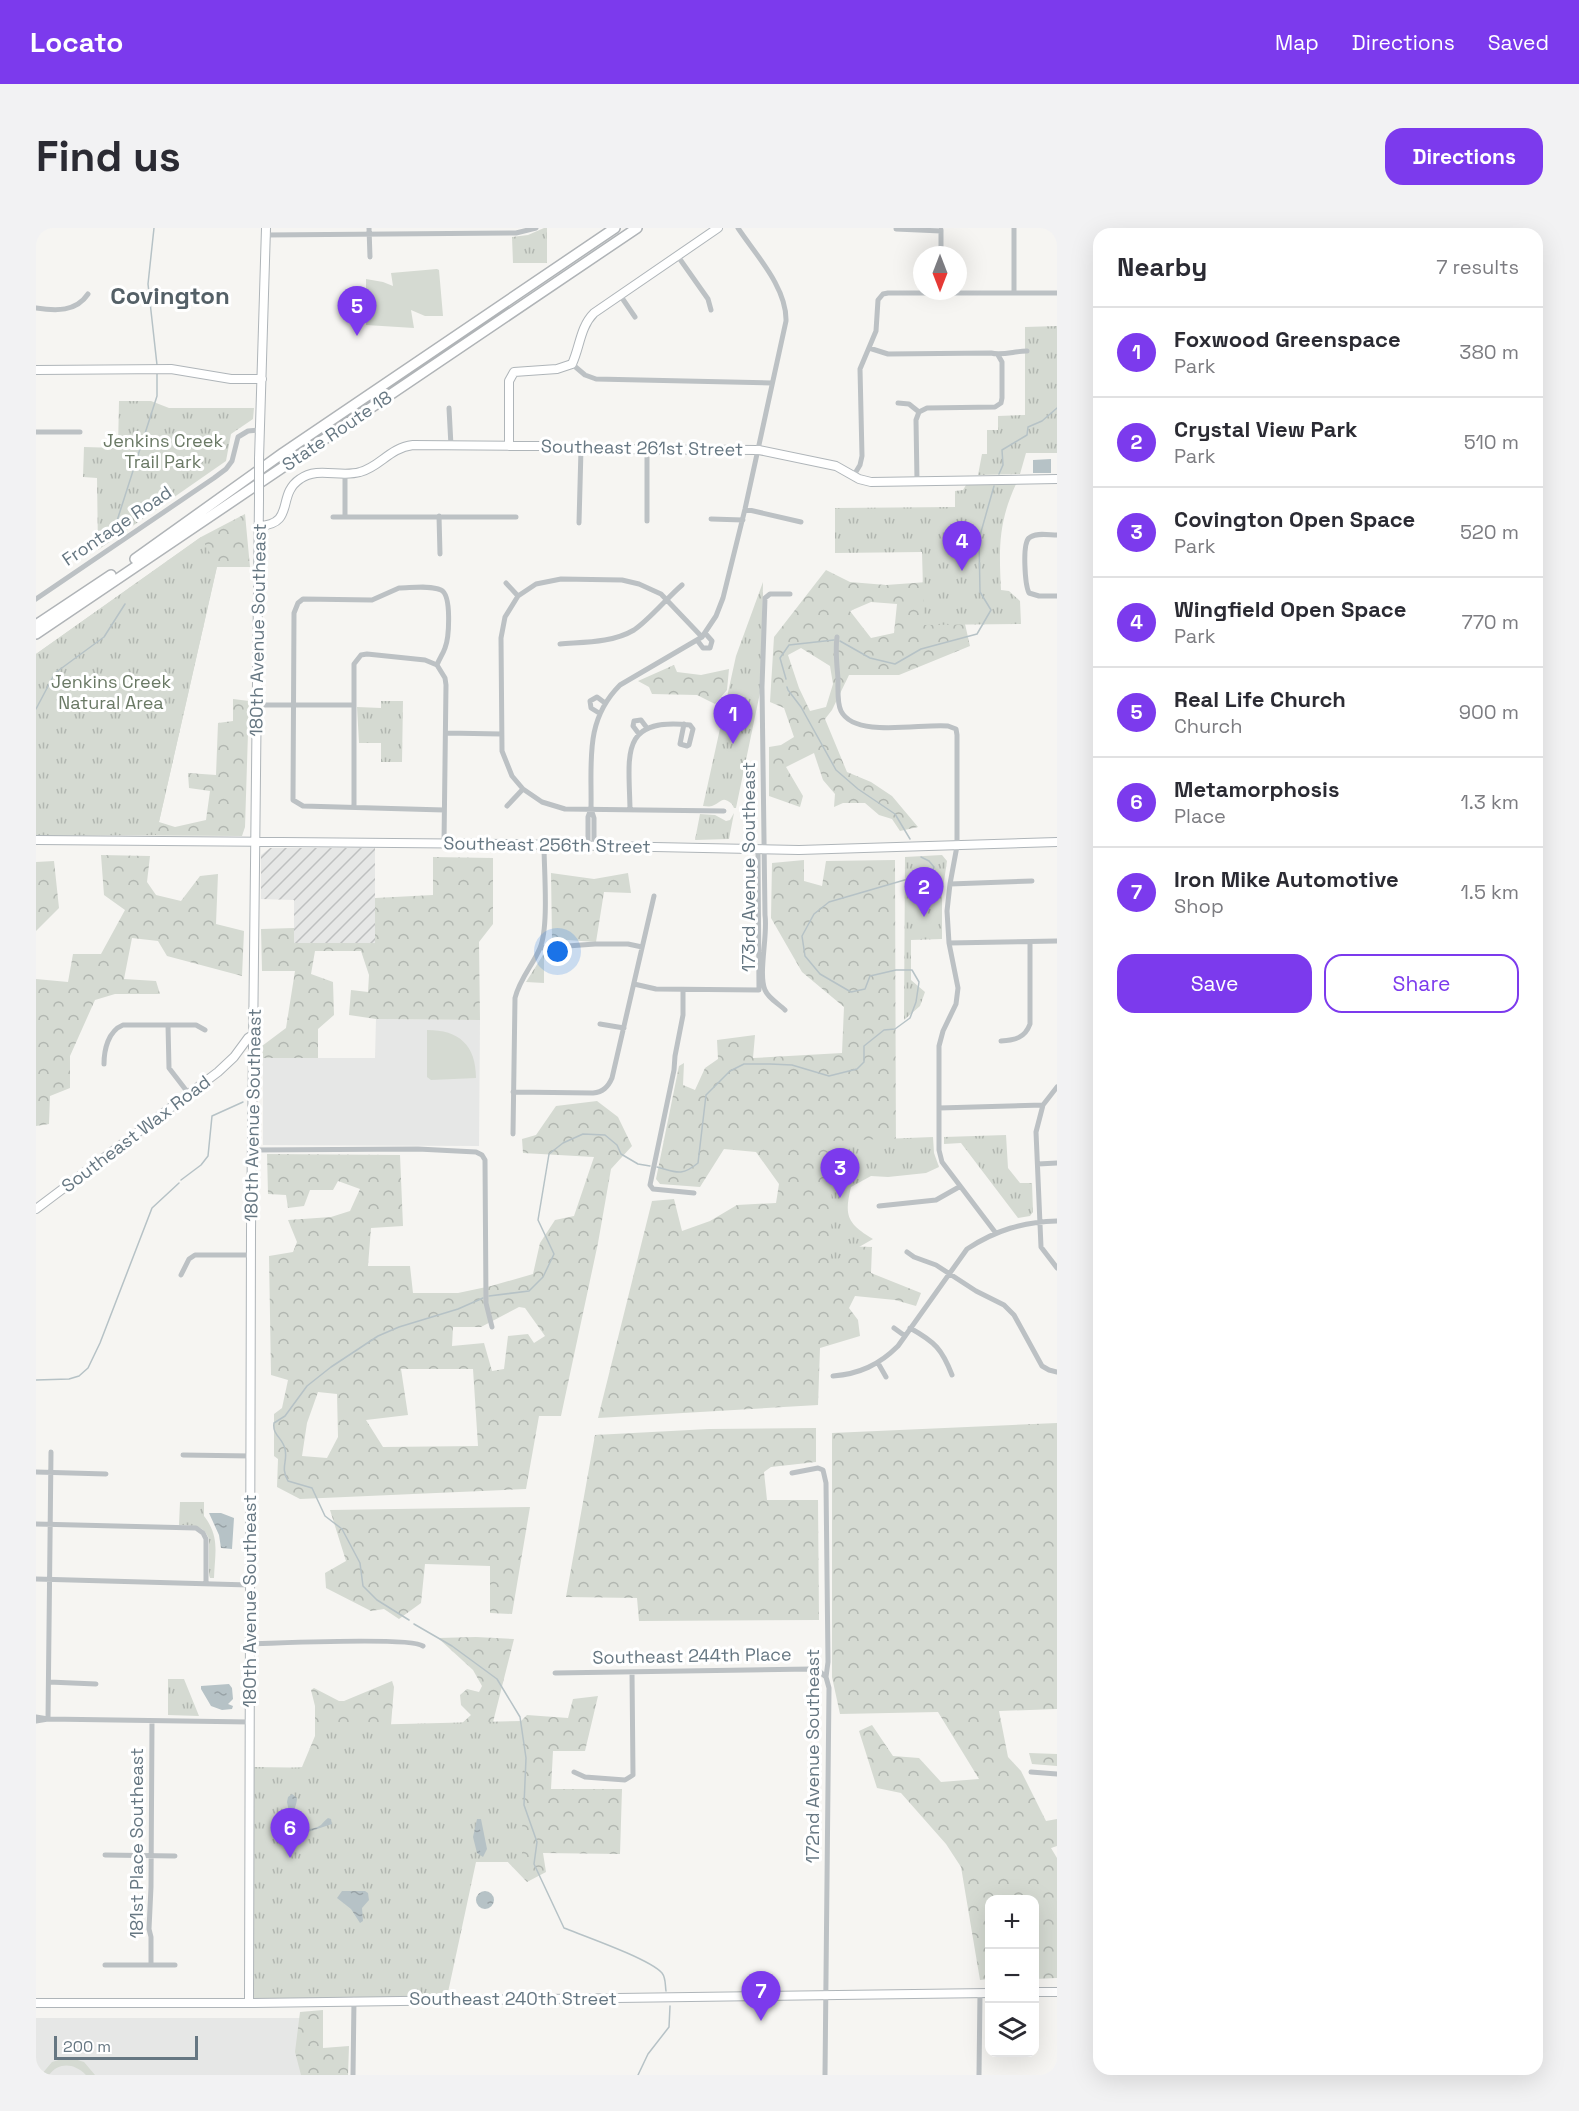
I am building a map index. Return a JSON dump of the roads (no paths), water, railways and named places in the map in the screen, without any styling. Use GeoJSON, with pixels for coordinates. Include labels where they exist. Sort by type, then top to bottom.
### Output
{"type":"FeatureCollection","features":[{"type":"Feature","properties":{"kind":"highway","name":"State Route 18"},"geometry":{"type":"LineString","coordinates":[[128,568],[283,453],[615,228]]}},
{"type":"Feature","properties":{"kind":"highway","name":"State Route 18"},"geometry":{"type":"LineString","coordinates":[[36,625],[107,582],[637,228]]}},
{"type":"Feature","properties":{"kind":"highway","name":"State Route 18"},"geometry":{"type":"LineString","coordinates":[[36,634],[107,582]]}},
{"type":"Feature","properties":{"kind":"street"},"geometry":{"type":"LineString","coordinates":[[369,228],[370,257]]}},
{"type":"Feature","properties":{"kind":"street"},"geometry":{"type":"LineString","coordinates":[[266,232],[369,235],[421,231],[516,233],[536,228]]}},
{"type":"Feature","properties":{"kind":"street"},"geometry":{"type":"LineString","coordinates":[[509,446],[509,381],[514,372],[556,369],[572,364],[578,351],[585,322],[594,313],[718,228]]}},
{"type":"Feature","properties":{"kind":"street"},"geometry":{"type":"LineString","coordinates":[[591,846],[588,816],[591,809],[592,736],[599,712],[620,685],[701,637],[716,616],[743,520],[786,321],[786,309],[781,292],[738,228]]}},
{"type":"Feature","properties":{"kind":"street"},"geometry":{"type":"LineString","coordinates":[[1014,228],[1014,293]]}},
{"type":"Feature","properties":{"kind":"street"},"geometry":{"type":"LineString","coordinates":[[896,229],[941,230],[941,246]]}},
{"type":"Feature","properties":{"kind":"street","name":"180th Avenue Southeast"},"geometry":{"type":"LineString","coordinates":[[249,2003],[249,1585],[254,842],[260,430],[266,232]]}},
{"type":"Feature","properties":{"kind":"street"},"geometry":{"type":"LineString","coordinates":[[677,255],[708,299],[711,310]]}},
{"type":"Feature","properties":{"kind":"street"},"geometry":{"type":"LineString","coordinates":[[967,292],[1057,293]]}},
{"type":"Feature","properties":{"kind":"street"},"geometry":{"type":"LineString","coordinates":[[854,476],[862,456],[860,369],[876,331],[878,300],[880,296],[888,293],[913,293]]}},
{"type":"Feature","properties":{"kind":"street"},"geometry":{"type":"LineString","coordinates":[[36,308],[66,309],[81,303],[88,294]]}},
{"type":"Feature","properties":{"kind":"street"},"geometry":{"type":"LineString","coordinates":[[620,294],[635,317]]}},
{"type":"Feature","properties":{"kind":"street"},"geometry":{"type":"LineString","coordinates":[[869,348],[888,354],[991,353],[998,355],[1009,351],[1027,351]]}},
{"type":"Feature","properties":{"kind":"street"},"geometry":{"type":"LineString","coordinates":[[917,481],[916,420],[919,412],[927,408],[991,408],[999,405],[1002,398],[1002,362],[998,355]]}},
{"type":"Feature","properties":{"kind":"street"},"geometry":{"type":"LineString","coordinates":[[572,364],[585,375],[596,379],[772,383]]}},
{"type":"Feature","properties":{"kind":"street"},"geometry":{"type":"LineString","coordinates":[[36,370],[171,369],[231,379],[262,379]]}},
{"type":"Feature","properties":{"kind":"street"},"geometry":{"type":"LineString","coordinates":[[898,403],[909,404],[919,412]]}},
{"type":"Feature","properties":{"kind":"street"},"geometry":{"type":"LineString","coordinates":[[449,408],[452,446]]}},
{"type":"Feature","properties":{"kind":"street","name":"Frontage Road"},"geometry":{"type":"LineString","coordinates":[[36,599],[226,469],[232,461],[238,438],[248,431],[260,430]]}},
{"type":"Feature","properties":{"kind":"street"},"geometry":{"type":"LineString","coordinates":[[36,432],[80,432]]}},
{"type":"Feature","properties":{"kind":"street","name":"Southeast 261st Street"},"geometry":{"type":"LineString","coordinates":[[259,526],[271,525],[279,521],[284,513],[290,490],[299,479],[315,473],[345,474],[366,470],[402,446],[759,450],[836,466],[859,479],[871,482],[1057,479]]}},
{"type":"Feature","properties":{"kind":"street"},"geometry":{"type":"LineString","coordinates":[[579,523],[581,449]]}},
{"type":"Feature","properties":{"kind":"street"},"geometry":{"type":"LineString","coordinates":[[647,449],[647,521]]}},
{"type":"Feature","properties":{"kind":"street"},"geometry":{"type":"LineString","coordinates":[[345,474],[345,516]]}},
{"type":"Feature","properties":{"kind":"street"},"geometry":{"type":"LineString","coordinates":[[745,509],[801,522]]}},
{"type":"Feature","properties":{"kind":"street"},"geometry":{"type":"LineString","coordinates":[[439,516],[440,554]]}},
{"type":"Feature","properties":{"kind":"street"},"geometry":{"type":"LineString","coordinates":[[333,517],[516,517]]}},
{"type":"Feature","properties":{"kind":"street"},"geometry":{"type":"LineString","coordinates":[[711,519],[743,520]]}},
{"type":"Feature","properties":{"kind":"street"},"geometry":{"type":"LineString","coordinates":[[1057,534],[1029,538],[1025,547],[1026,586],[1029,593],[1039,596],[1057,596]]}},
{"type":"Feature","properties":{"kind":"street"},"geometry":{"type":"LineString","coordinates":[[701,637],[666,598],[639,584],[606,580],[561,579],[536,584],[518,596],[506,617],[501,638],[502,751],[508,768],[523,789],[551,806],[565,809],[724,810]]}},
{"type":"Feature","properties":{"kind":"street"},"geometry":{"type":"LineString","coordinates":[[506,583],[518,596]]}},
{"type":"Feature","properties":{"kind":"street"},"geometry":{"type":"LineString","coordinates":[[560,644],[622,636],[636,629],[682,585]]}},
{"type":"Feature","properties":{"kind":"street"},"geometry":{"type":"LineString","coordinates":[[436,665],[447,640],[448,599],[445,593],[438,589],[399,588],[372,600],[303,599],[297,603],[294,613],[292,795],[295,803],[303,806],[444,810]]}},
{"type":"Feature","properties":{"kind":"street","name":"173rd Avenue Southeast"},"geometry":{"type":"LineString","coordinates":[[785,1010],[766,993],[764,987],[767,927],[761,850],[762,687],[765,598],[770,594],[790,594]]}},
{"type":"Feature","properties":{"kind":"street"},"geometry":{"type":"LineString","coordinates":[[837,637],[838,689],[840,710],[844,716],[857,725],[874,728],[940,725],[956,729],[957,846],[947,910],[958,988],[956,1004],[940,1039],[940,1155],[942,1162],[995,1232]]}},
{"type":"Feature","properties":{"kind":"street"},"geometry":{"type":"LineString","coordinates":[[354,807],[354,664],[361,655],[425,660],[436,665],[442,672],[446,685],[444,843]]}},
{"type":"Feature","properties":{"kind":"street"},"geometry":{"type":"LineString","coordinates":[[599,712],[590,706],[590,701],[595,697],[605,703]]}},
{"type":"Feature","properties":{"kind":"street"},"geometry":{"type":"LineString","coordinates":[[257,705],[354,705]]}},
{"type":"Feature","properties":{"kind":"street"},"geometry":{"type":"LineString","coordinates":[[639,734],[633,726],[634,721],[641,720],[647,728]]}},
{"type":"Feature","properties":{"kind":"street"},"geometry":{"type":"LineString","coordinates":[[630,809],[630,752],[639,734],[659,723],[684,724]]}},
{"type":"Feature","properties":{"kind":"street"},"geometry":{"type":"LineString","coordinates":[[446,733],[501,734]]}},
{"type":"Feature","properties":{"kind":"street"},"geometry":{"type":"LineString","coordinates":[[507,806],[523,789]]}},
{"type":"Feature","properties":{"kind":"street","name":"Southeast 256th Street"},"geometry":{"type":"LineString","coordinates":[[36,840],[444,843],[761,850],[1057,842]]}},
{"type":"Feature","properties":{"kind":"street"},"geometry":{"type":"LineString","coordinates":[[513,1134],[515,998],[520,982],[540,948],[544,931],[544,845]]}},
{"type":"Feature","properties":{"kind":"street"},"geometry":{"type":"LineString","coordinates":[[634,984],[656,989],[759,990],[761,850]]}},
{"type":"Feature","properties":{"kind":"street"},"geometry":{"type":"LineString","coordinates":[[950,884],[1032,881]]}},
{"type":"Feature","properties":{"kind":"street"},"geometry":{"type":"LineString","coordinates":[[513,1092],[593,1093],[604,1089],[612,1078],[654,896]]}},
{"type":"Feature","properties":{"kind":"street"},"geometry":{"type":"LineString","coordinates":[[950,943],[1057,941]]}},
{"type":"Feature","properties":{"kind":"street"},"geometry":{"type":"LineString","coordinates":[[1001,1041],[1016,1040],[1026,1033],[1030,1024],[1030,942]]}},
{"type":"Feature","properties":{"kind":"street"},"geometry":{"type":"LineString","coordinates":[[540,948],[596,944],[628,944],[642,947]]}},
{"type":"Feature","properties":{"kind":"street"},"geometry":{"type":"LineString","coordinates":[[683,990],[683,1015],[674,1070],[650,1185],[653,1189],[694,1193]]}},
{"type":"Feature","properties":{"kind":"street"},"geometry":{"type":"LineString","coordinates":[[104,1064],[108,1041],[119,1026],[127,1024],[196,1025],[205,1030]]}},
{"type":"Feature","properties":{"kind":"street"},"geometry":{"type":"LineString","coordinates":[[600,1024],[613,1024],[624,1028]]}},
{"type":"Feature","properties":{"kind":"street"},"geometry":{"type":"LineString","coordinates":[[168,1025],[169,1068],[189,1094]]}},
{"type":"Feature","properties":{"kind":"street","name":"Southeast Wax Road"},"geometry":{"type":"LineString","coordinates":[[234,1057],[248,1038],[254,1034]]}},
{"type":"Feature","properties":{"kind":"street","name":"Southeast Wax Road"},"geometry":{"type":"LineString","coordinates":[[36,1209],[189,1094],[234,1057],[242,1053],[254,1052]]}},
{"type":"Feature","properties":{"kind":"street"},"geometry":{"type":"LineString","coordinates":[[1057,1087],[1043,1105],[1036,1132],[1042,1251],[1057,1268]]}},
{"type":"Feature","properties":{"kind":"street"},"geometry":{"type":"LineString","coordinates":[[939,1108],[1043,1105]]}},
{"type":"Feature","properties":{"kind":"street"},"geometry":{"type":"LineString","coordinates":[[253,1150],[418,1149],[476,1152],[482,1155],[485,1160],[486,1303],[492,1327]]}},
{"type":"Feature","properties":{"kind":"street"},"geometry":{"type":"LineString","coordinates":[[1038,1164],[1057,1163]]}},
{"type":"Feature","properties":{"kind":"street"},"geometry":{"type":"LineString","coordinates":[[879,1206],[936,1200],[960,1187]]}},
{"type":"Feature","properties":{"kind":"street"},"geometry":{"type":"LineString","coordinates":[[833,1376],[857,1373],[878,1363],[898,1346],[967,1249],[995,1232],[1013,1226],[1057,1221]]}},
{"type":"Feature","properties":{"kind":"street"},"geometry":{"type":"LineString","coordinates":[[907,1252],[936,1265],[976,1291],[1004,1305],[1014,1315],[1042,1366],[1057,1372]]}},
{"type":"Feature","properties":{"kind":"street"},"geometry":{"type":"LineString","coordinates":[[181,1275],[189,1259],[194,1255],[252,1255]]}},
{"type":"Feature","properties":{"kind":"street"},"geometry":{"type":"LineString","coordinates":[[894,1328],[905,1336]]}},
{"type":"Feature","properties":{"kind":"street"},"geometry":{"type":"LineString","coordinates":[[910,1328],[934,1342],[944,1353],[952,1375]]}},
{"type":"Feature","properties":{"kind":"street"},"geometry":{"type":"LineString","coordinates":[[878,1363],[886,1377]]}},
{"type":"Feature","properties":{"kind":"street"},"geometry":{"type":"LineString","coordinates":[[48,1719],[51,1452]]}},
{"type":"Feature","properties":{"kind":"street"},"geometry":{"type":"LineString","coordinates":[[183,1455],[251,1456]]}},
{"type":"Feature","properties":{"kind":"street","name":"172nd Avenue Southeast"},"geometry":{"type":"LineString","coordinates":[[792,1473],[819,1468],[823,1470],[825,1476],[828,1662],[826,1677],[829,1688],[825,2075]]}},
{"type":"Feature","properties":{"kind":"street"},"geometry":{"type":"LineString","coordinates":[[36,1472],[105,1474]]}},
{"type":"Feature","properties":{"kind":"street"},"geometry":{"type":"LineString","coordinates":[[36,1524],[196,1528],[203,1533],[206,1539],[206,1583]]}},
{"type":"Feature","properties":{"kind":"street"},"geometry":{"type":"LineString","coordinates":[[36,1579],[249,1585]]}},
{"type":"Feature","properties":{"kind":"street"},"geometry":{"type":"LineString","coordinates":[[249,1644],[386,1641],[415,1642],[423,1646]]}},
{"type":"Feature","properties":{"kind":"street","name":"Southeast 244th Place"},"geometry":{"type":"LineString","coordinates":[[555,1673],[811,1669],[819,1671],[826,1677]]}},
{"type":"Feature","properties":{"kind":"street"},"geometry":{"type":"LineString","coordinates":[[574,1772],[585,1777],[626,1780],[633,1775],[633,1672]]}},
{"type":"Feature","properties":{"kind":"street"},"geometry":{"type":"LineString","coordinates":[[49,1682],[96,1684]]}},
{"type":"Feature","properties":{"kind":"street"},"geometry":{"type":"LineString","coordinates":[[36,1719],[250,1722]]}},
{"type":"Feature","properties":{"kind":"street","name":"181st Place Southeast"},"geometry":{"type":"LineString","coordinates":[[151,1965],[149,1929],[152,1721]]}},
{"type":"Feature","properties":{"kind":"street"},"geometry":{"type":"LineString","coordinates":[[1031,1772],[1057,1774]]}},
{"type":"Feature","properties":{"kind":"street"},"geometry":{"type":"LineString","coordinates":[[105,1855],[175,1856]]}},
{"type":"Feature","properties":{"kind":"street"},"geometry":{"type":"LineString","coordinates":[[105,1965],[175,1965]]}},
{"type":"Feature","properties":{"kind":"street"},"geometry":{"type":"LineString","coordinates":[[1039,1992],[1057,1992]]}},
{"type":"Feature","properties":{"kind":"street"},"geometry":{"type":"LineString","coordinates":[[979,2075],[980,1993]]}},
{"type":"Feature","properties":{"kind":"street","name":"Southeast 240th Street"},"geometry":{"type":"LineString","coordinates":[[36,2003],[249,2003],[985,1993]]}},
{"type":"Feature","properties":{"kind":"street"},"geometry":{"type":"LineString","coordinates":[[353,2075],[354,2000]]}},
{"type":"Feature","properties":{"kind":"water"},"geometry":{"type":"Polygon","coordinates":[[[1051,459],[1051,473],[1033,473],[1033,460],[1051,459]]]}},
{"type":"Feature","properties":{"kind":"water"},"geometry":{"type":"Polygon","coordinates":[[[209,1513],[221,1513],[234,1518],[232,1549],[221,1548],[219,1535],[209,1513]]]}},
{"type":"Feature","properties":{"kind":"water"},"geometry":{"type":"Polygon","coordinates":[[[229,1684],[232,1688],[233,1699],[228,1704],[233,1706],[232,1709],[222,1710],[211,1706],[201,1689],[201,1686],[229,1684]]]}},
{"type":"Feature","properties":{"kind":"water"},"geometry":{"type":"Polygon","coordinates":[[[292,1794],[297,1798],[293,1817],[299,1828],[313,1828],[321,1825],[328,1818],[331,1819],[332,1824],[305,1833],[293,1832],[287,1802],[288,1797],[292,1794]]]}},
{"type":"Feature","properties":{"kind":"water"},"geometry":{"type":"Polygon","coordinates":[[[477,1819],[481,1819],[487,1849],[483,1857],[477,1853],[473,1837],[477,1819]]]}},
{"type":"Feature","properties":{"kind":"water"},"geometry":{"type":"Polygon","coordinates":[[[342,1891],[368,1893],[369,1900],[362,1908],[363,1921],[360,1923],[351,1909],[337,1898],[342,1891]]]}},
{"type":"Feature","properties":{"kind":"water"},"geometry":{"type":"Polygon","coordinates":[[[485,1891],[491,1894],[494,1900],[491,1906],[485,1909],[479,1906],[476,1900],[479,1894],[485,1891]]]}},
{"type":"Feature","properties":{"kind":"waterway"},"geometry":{"type":"LineString","coordinates":[[154,228],[148,284],[157,365]]}},
{"type":"Feature","properties":{"kind":"waterway"},"geometry":{"type":"LineString","coordinates":[[115,527],[157,396],[157,373]]}},
{"type":"Feature","properties":{"kind":"waterway"},"geometry":{"type":"LineString","coordinates":[[999,474],[1003,465],[1002,450],[1027,435],[1028,427],[1042,421],[1057,408]]}},
{"type":"Feature","properties":{"kind":"waterway"},"geometry":{"type":"LineString","coordinates":[[840,641],[870,658],[895,664],[921,649],[977,634],[991,610],[980,592],[979,539],[994,486]]}},
{"type":"Feature","properties":{"kind":"waterway"},"geometry":{"type":"LineString","coordinates":[[36,709],[55,673],[104,637],[125,604]]}},
{"type":"Feature","properties":{"kind":"waterway"},"geometry":{"type":"LineString","coordinates":[[786,679],[780,658],[789,645],[834,640]]}},
{"type":"Feature","properties":{"kind":"waterway"},"geometry":{"type":"LineString","coordinates":[[787,687],[801,707],[836,770],[858,789],[895,814],[910,839]]}},
{"type":"Feature","properties":{"kind":"waterway"},"geometry":{"type":"LineString","coordinates":[[657,1167],[683,1172],[698,1163],[706,1095],[730,1071],[744,1064],[792,1065],[829,1076],[857,1069],[864,1062],[864,1046],[884,1030],[895,1029],[910,1018],[916,1002],[919,982],[912,970],[896,970],[870,976],[865,989],[851,992],[820,974],[805,956],[802,936],[814,914],[829,902],[932,872],[934,867],[921,857]]}},
{"type":"Feature","properties":{"kind":"waterway"},"geometry":{"type":"LineString","coordinates":[[181,1180],[201,1165],[208,1156],[212,1116],[243,1102]]}},
{"type":"Feature","properties":{"kind":"waterway"},"geometry":{"type":"LineString","coordinates":[[489,1296],[529,1291],[543,1277],[554,1254],[538,1220],[549,1154],[563,1143],[583,1134],[605,1135],[617,1145],[621,1154],[638,1164],[650,1166]]}},
{"type":"Feature","properties":{"kind":"waterway"},"geometry":{"type":"LineString","coordinates":[[36,1380],[69,1379],[79,1376],[88,1368],[100,1343],[152,1208],[179,1183]]}},
{"type":"Feature","properties":{"kind":"waterway"},"geometry":{"type":"LineString","coordinates":[[409,1620],[377,1600],[363,1586],[360,1563],[342,1529],[325,1516],[312,1488],[288,1481],[284,1468],[285,1449],[275,1431],[274,1423],[285,1416],[307,1386],[378,1336],[399,1327],[458,1309],[483,1298]]}},
{"type":"Feature","properties":{"kind":"waterway"},"geometry":{"type":"LineString","coordinates":[[414,1624],[452,1646],[497,1679],[520,1717],[526,1758],[524,1805],[537,1842],[534,1864],[564,1928],[655,1967],[665,1979],[666,1991]]}},
{"type":"Feature","properties":{"kind":"waterway"},"geometry":{"type":"LineString","coordinates":[[638,2075],[648,2054],[669,2027],[670,2006]]}},
{"type":"Feature","properties":{"kind":"place","name":"Real Life Church"},"geometry":{"type":"Point","coordinates":[357,336]}},
{"type":"Feature","properties":{"kind":"place","name":"Wingfield Open Space"},"geometry":{"type":"Point","coordinates":[962,571]}},
{"type":"Feature","properties":{"kind":"place","name":"Foxwood Greenspace"},"geometry":{"type":"Point","coordinates":[733,744]}},
{"type":"Feature","properties":{"kind":"place","name":"Crystal View Park"},"geometry":{"type":"Point","coordinates":[924,917]}},
{"type":"Feature","properties":{"kind":"place","name":"Covington Open Space"},"geometry":{"type":"Point","coordinates":[840,1198]}},
{"type":"Feature","properties":{"kind":"place","name":"Metamorphosis"},"geometry":{"type":"Point","coordinates":[290,1858]}},
{"type":"Feature","properties":{"kind":"place","name":"Iron Mike Automotive"},"geometry":{"type":"Point","coordinates":[761,2021]}},
{"type":"Feature","properties":{"kind":"district","name":"Covington"},"geometry":{"type":"Point","coordinates":[170,296]}},
{"type":"Feature","properties":{"kind":"park label","name":"Jenkins Creek Trail Park"},"geometry":{"type":"Point","coordinates":[163,451]}},
{"type":"Feature","properties":{"kind":"park label","name":"Jenkins Creek Natural Area"},"geometry":{"type":"Point","coordinates":[111,692]}}]}
